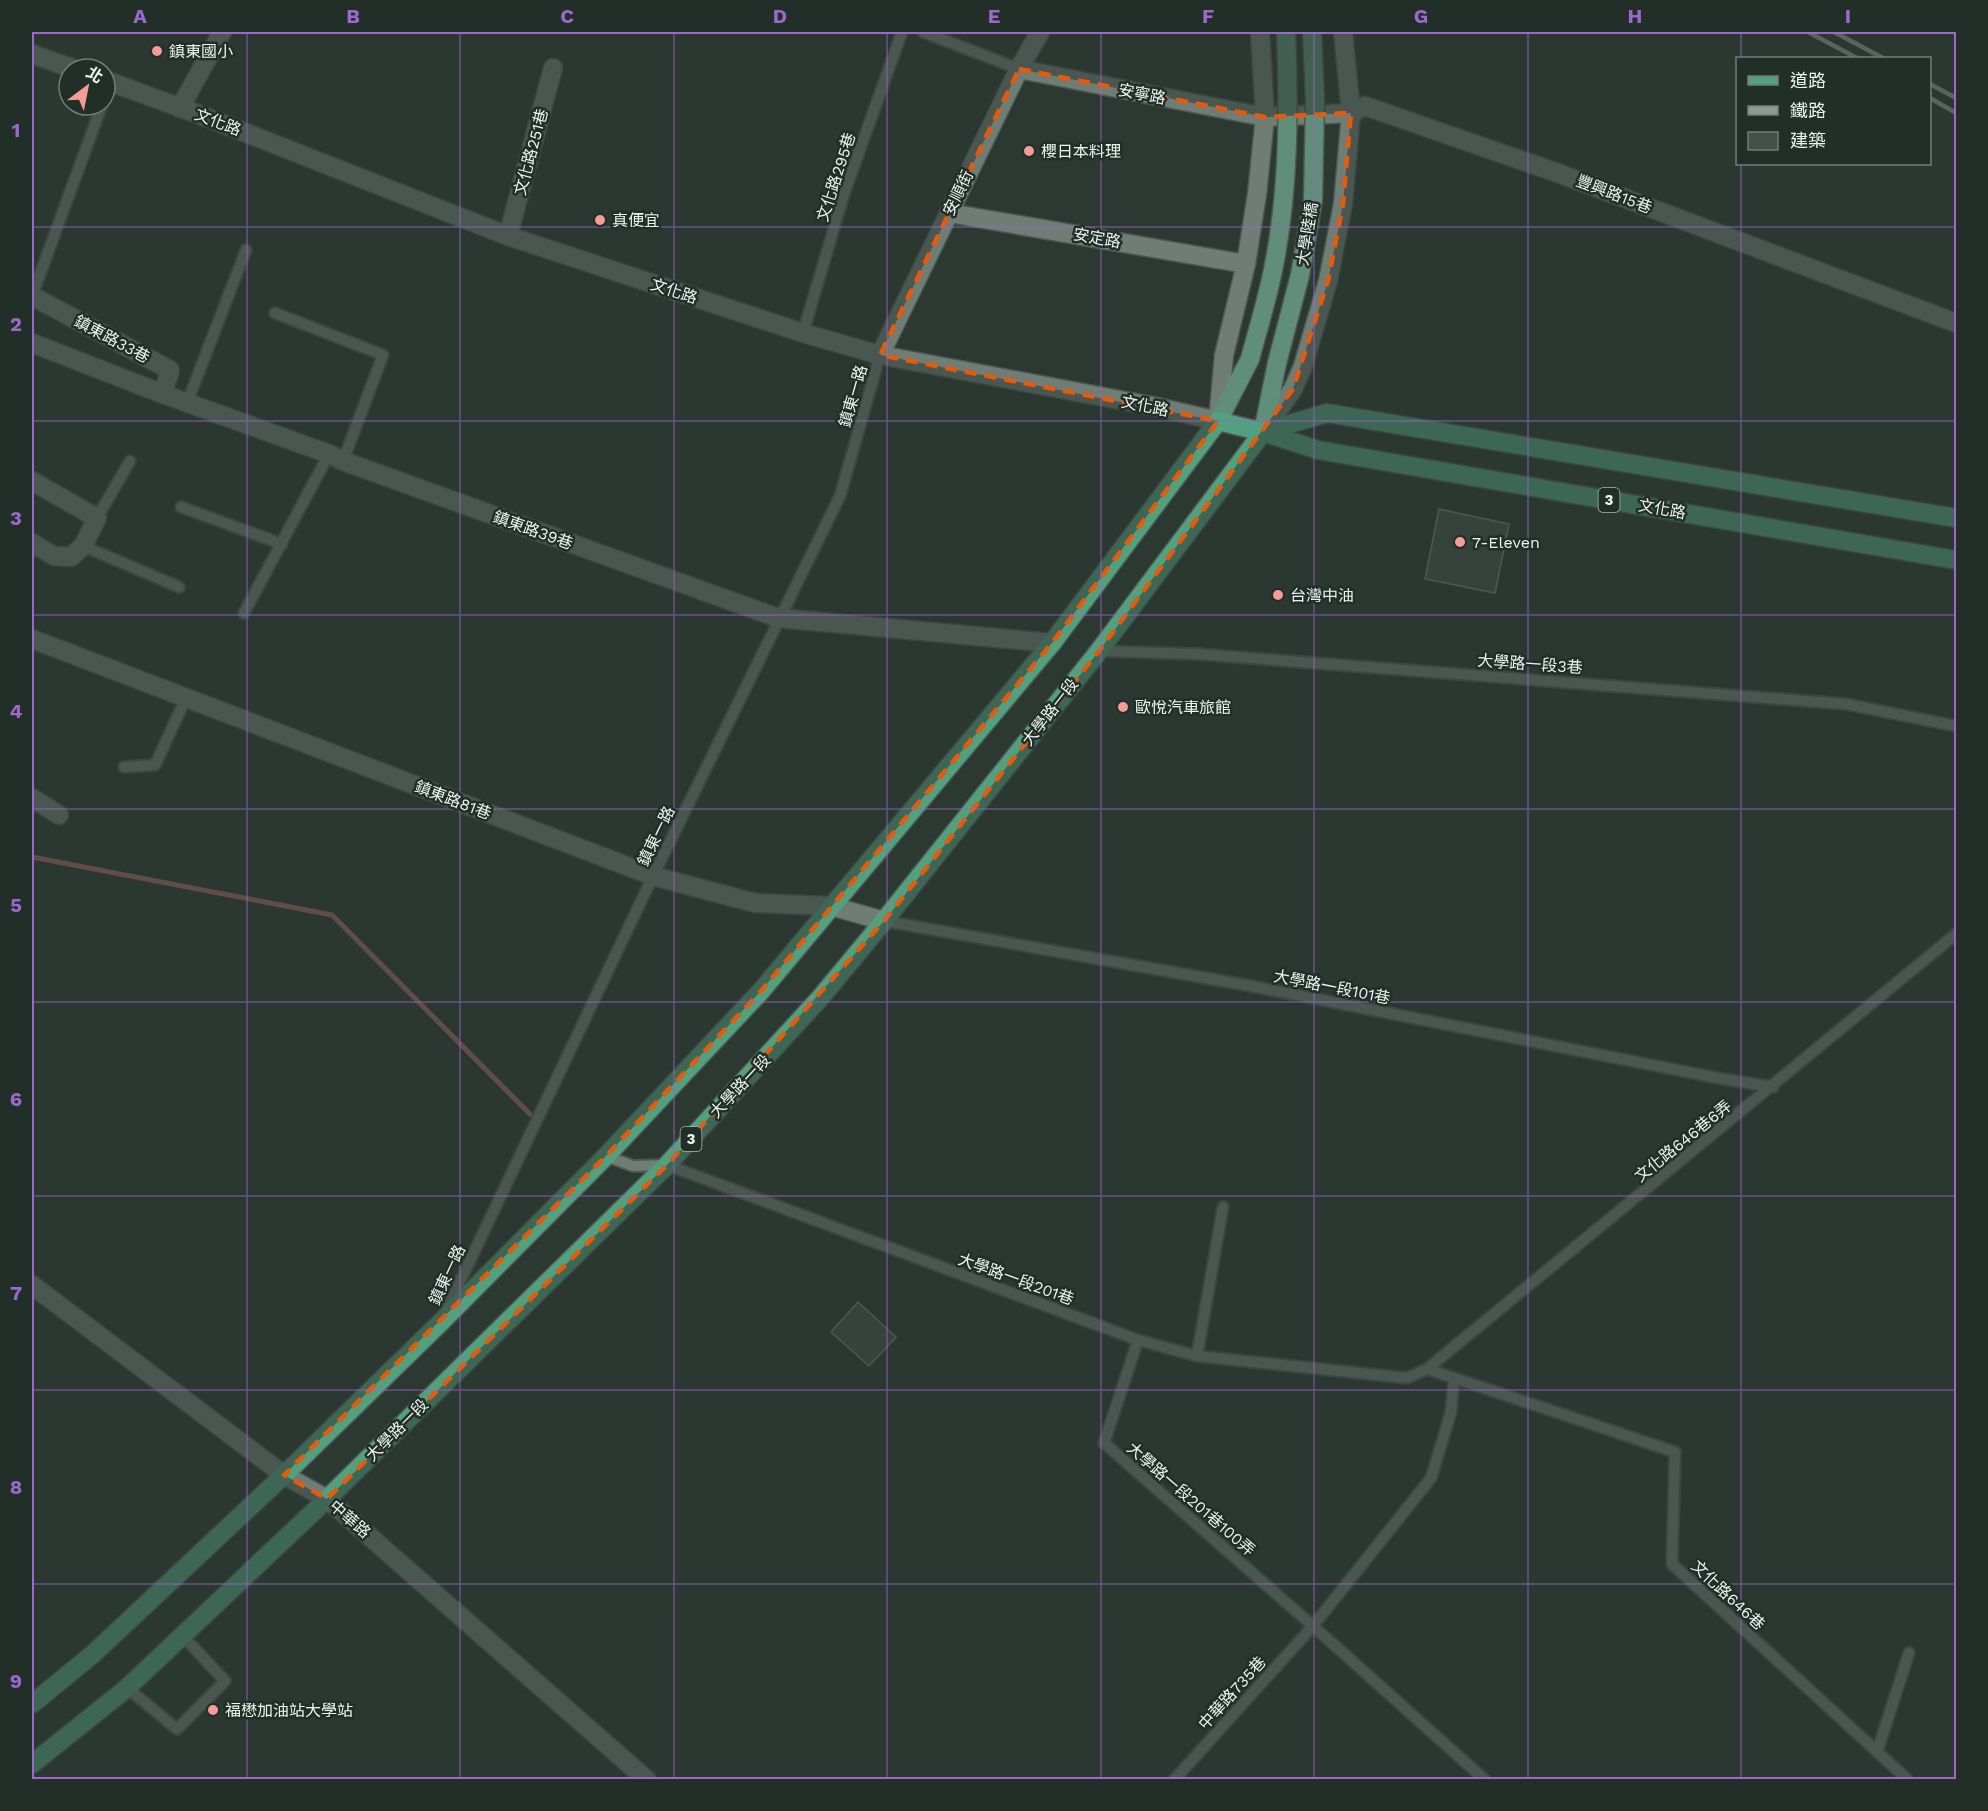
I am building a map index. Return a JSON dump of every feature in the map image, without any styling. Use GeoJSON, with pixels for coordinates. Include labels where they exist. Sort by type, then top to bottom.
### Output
{"type":"FeatureCollection","features":[{"type":"Feature","properties":{"kind":"main road","name":"文化路"},"geometry":{"type":"LineString","coordinates":[[1263,432],[1327,413],[1956,518]]}},
{"type":"Feature","properties":{"kind":"main road","name":"文化路"},"geometry":{"type":"LineString","coordinates":[[1218,422],[1263,432],[1318,450],[1956,560]]}},
{"type":"Feature","properties":{"kind":"main road"},"geometry":{"type":"LineString","coordinates":[[32,1704],[93,1654],[284,1475],[440,1323],[606,1156],[761,991],[1052,643],[1218,422]]}},
{"type":"Feature","properties":{"kind":"main road","name":"大學路一段"},"geometry":{"type":"LineString","coordinates":[[32,1764],[126,1688],[327,1499],[667,1165],[821,997],[884,921],[1099,651],[1263,432]]}},
{"type":"Feature","properties":{"kind":"street"},"geometry":{"type":"LineString","coordinates":[[180,108],[222,32]]}},
{"type":"Feature","properties":{"kind":"street","name":"安順街"},"geometry":{"type":"LineString","coordinates":[[880,355],[1019,69],[1040,32]]}},
{"type":"Feature","properties":{"kind":"street"},"geometry":{"type":"LineString","coordinates":[[1218,422],[1224,355],[1246,264],[1257,194],[1265,117],[1260,32]]}},
{"type":"Feature","properties":{"kind":"street","name":"大學陸橋"},"geometry":{"type":"LineString","coordinates":[[1218,422],[1250,359],[1273,269],[1283,197],[1288,89],[1286,32]]}},
{"type":"Feature","properties":{"kind":"street","name":"大學陸橋"},"geometry":{"type":"LineString","coordinates":[[1263,432],[1277,363],[1300,275],[1313,200],[1315,100],[1312,32]]}},
{"type":"Feature","properties":{"kind":"street"},"geometry":{"type":"LineString","coordinates":[[1263,432],[1293,389],[1303,366],[1328,281],[1343,204],[1351,112],[1343,32]]}},
{"type":"Feature","properties":{"kind":"street"},"geometry":{"type":"LineString","coordinates":[[32,54],[57,63]]}},
{"type":"Feature","properties":{"kind":"street","name":"文化路251巷"},"geometry":{"type":"LineString","coordinates":[[508,236],[553,68]]}},
{"type":"Feature","properties":{"kind":"street","name":"安寧路"},"geometry":{"type":"LineString","coordinates":[[1019,69],[1265,117]]}},
{"type":"Feature","properties":{"kind":"street","name":"文化路"},"geometry":{"type":"LineString","coordinates":[[117,89],[180,108],[508,236],[803,333],[880,355],[1157,407],[1218,422]]}},
{"type":"Feature","properties":{"kind":"street","name":"豐興路15巷"},"geometry":{"type":"LineString","coordinates":[[1265,117],[1351,112],[1365,106],[1555,172],[1956,323]]}},
{"type":"Feature","properties":{"kind":"street","name":"安定路"},"geometry":{"type":"LineString","coordinates":[[949,213],[1246,264]]}},
{"type":"Feature","properties":{"kind":"street","name":"鎮東路33巷"},"geometry":{"type":"LineString","coordinates":[[32,296],[170,370],[164,394]]}},
{"type":"Feature","properties":{"kind":"street","name":"鎮東路39巷"},"geometry":{"type":"LineString","coordinates":[[32,343],[336,458],[778,618],[1052,643]]}},
{"type":"Feature","properties":{"kind":"street"},"geometry":{"type":"LineString","coordinates":[[32,481],[97,518],[83,546],[71,557],[54,556],[32,543]]}},
{"type":"Feature","properties":{"kind":"street","name":"鎮東路81巷"},"geometry":{"type":"LineString","coordinates":[[32,639],[653,876],[755,903],[831,906],[884,921]]}},
{"type":"Feature","properties":{"kind":"street"},"geometry":{"type":"LineString","coordinates":[[32,798],[58,815]]}},
{"type":"Feature","properties":{"kind":"street","name":"中華路"},"geometry":{"type":"LineString","coordinates":[[32,1285],[284,1475],[327,1499],[647,1779]]}},
{"type":"Feature","properties":{"kind":"lane","name":"文化路295巷"},"geometry":{"type":"LineString","coordinates":[[803,333],[844,194],[902,32]]}},
{"type":"Feature","properties":{"kind":"lane"},"geometry":{"type":"LineString","coordinates":[[923,32],[1019,69]]}},
{"type":"Feature","properties":{"kind":"lane"},"geometry":{"type":"LineString","coordinates":[[32,296],[98,117]]}},
{"type":"Feature","properties":{"kind":"lane"},"geometry":{"type":"LineString","coordinates":[[187,403],[246,250]]}},
{"type":"Feature","properties":{"kind":"lane"},"geometry":{"type":"LineString","coordinates":[[244,613],[282,544],[336,458],[383,355],[275,313]]}},
{"type":"Feature","properties":{"kind":"lane","name":"鎮東一路"},"geometry":{"type":"LineString","coordinates":[[440,1323],[653,876],[840,496],[880,355]]}},
{"type":"Feature","properties":{"kind":"lane"},"geometry":{"type":"LineString","coordinates":[[97,518],[130,461]]}},
{"type":"Feature","properties":{"kind":"lane"},"geometry":{"type":"LineString","coordinates":[[181,507],[282,544]]}},
{"type":"Feature","properties":{"kind":"lane"},"geometry":{"type":"LineString","coordinates":[[83,546],[179,587]]}},
{"type":"Feature","properties":{"kind":"lane","name":"大學路一段3巷"},"geometry":{"type":"LineString","coordinates":[[1099,651],[1197,654],[1846,704],[1956,726]]}},
{"type":"Feature","properties":{"kind":"lane"},"geometry":{"type":"LineString","coordinates":[[124,767],[155,765],[186,698]]}},
{"type":"Feature","properties":{"kind":"lane","name":"大學路一段101巷"},"geometry":{"type":"LineString","coordinates":[[884,921],[1251,986],[1773,1087]]}},
{"type":"Feature","properties":{"kind":"lane","name":"文化路646巷6弄"},"geometry":{"type":"LineString","coordinates":[[1427,1369],[1773,1087],[1956,934]]}},
{"type":"Feature","properties":{"kind":"lane","name":"大學路一段201巷"},"geometry":{"type":"LineString","coordinates":[[606,1156],[633,1167],[667,1165],[1138,1340],[1197,1356],[1407,1378],[1427,1369]]}},
{"type":"Feature","properties":{"kind":"lane"},"geometry":{"type":"LineString","coordinates":[[1197,1356],[1223,1207]]}},
{"type":"Feature","properties":{"kind":"lane","name":"大學路一段201巷100弄"},"geometry":{"type":"LineString","coordinates":[[1138,1340],[1104,1443],[1485,1779]]}},
{"type":"Feature","properties":{"kind":"lane","name":"文化路646巷"},"geometry":{"type":"LineString","coordinates":[[1427,1369],[1675,1452],[1672,1564],[1908,1779]]}},
{"type":"Feature","properties":{"kind":"lane"},"geometry":{"type":"LineString","coordinates":[[1313,1626],[1431,1478],[1451,1412],[1454,1378]]}},
{"type":"Feature","properties":{"kind":"lane","name":"中華路735巷"},"geometry":{"type":"LineString","coordinates":[[1174,1779],[1313,1626]]}},
{"type":"Feature","properties":{"kind":"lane"},"geometry":{"type":"LineString","coordinates":[[126,1688],[177,1729],[225,1681],[182,1635]]}},
{"type":"Feature","properties":{"kind":"lane"},"geometry":{"type":"LineString","coordinates":[[1878,1752],[1909,1653]]}},
{"type":"Feature","properties":{"kind":"highlighted area"},"geometry":{"type":"Polygon","coordinates":[[[1019,69],[1265,117],[1351,113],[1343,204],[1328,281],[1293,389],[1099,651],[884,921],[667,1165],[327,1499],[284,1475],[606,1156],[761,991],[1052,643],[1218,421],[880,355],[1019,69]]]}},
{"type":"Feature","properties":{"kind":"building"},"geometry":{"type":"Polygon","coordinates":[[[1439,509],[1509,524],[1495,593],[1425,579],[1439,509]]]}},
{"type":"Feature","properties":{"kind":"building"},"geometry":{"type":"Polygon","coordinates":[[[858,1302],[896,1337],[869,1366],[831,1332],[858,1302]]]}},
{"type":"Feature","properties":{"kind":"waterway"},"geometry":{"type":"LineString","coordinates":[[32,857],[332,915],[531,1115]]}},
{"type":"Feature","properties":{"kind":"railway"},"geometry":{"type":"LineString","coordinates":[[1808,32],[1855,57]]}},
{"type":"Feature","properties":{"kind":"railway"},"geometry":{"type":"LineString","coordinates":[[1834,32],[1881,57]]}},
{"type":"Feature","properties":{"kind":"railway"},"geometry":{"type":"LineString","coordinates":[[1931,85],[1956,98]]}},
{"type":"Feature","properties":{"kind":"railway"},"geometry":{"type":"LineString","coordinates":[[1931,99],[1956,113]]}},
{"type":"Feature","properties":{"kind":"place","name":"鎮東國小"},"geometry":{"type":"Point","coordinates":[157,51]}},
{"type":"Feature","properties":{"kind":"place","name":"櫻日本料理"},"geometry":{"type":"Point","coordinates":[1029,151]}},
{"type":"Feature","properties":{"kind":"place","name":"真便宜"},"geometry":{"type":"Point","coordinates":[600,220]}},
{"type":"Feature","properties":{"kind":"place","name":"7-Eleven"},"geometry":{"type":"Point","coordinates":[1460,542]}},
{"type":"Feature","properties":{"kind":"place","name":"台灣中油"},"geometry":{"type":"Point","coordinates":[1278,595]}},
{"type":"Feature","properties":{"kind":"place","name":"歐悅汽車旅館"},"geometry":{"type":"Point","coordinates":[1123,707]}},
{"type":"Feature","properties":{"kind":"place","name":"福懋加油站大學站"},"geometry":{"type":"Point","coordinates":[213,1710]}}]}
